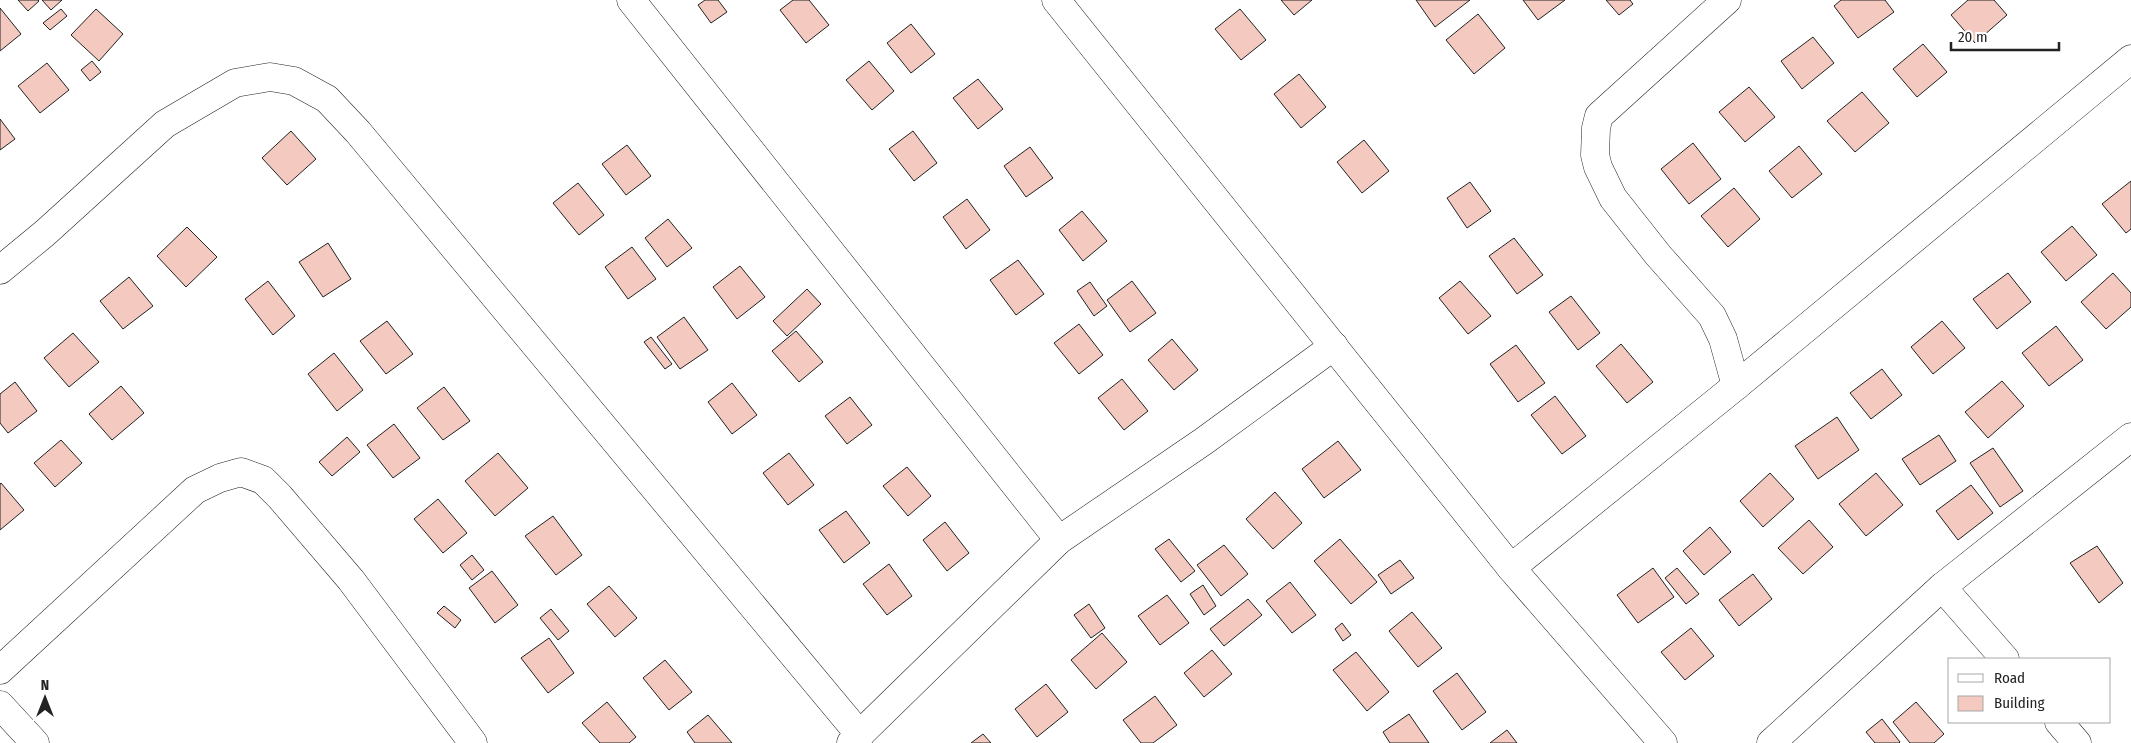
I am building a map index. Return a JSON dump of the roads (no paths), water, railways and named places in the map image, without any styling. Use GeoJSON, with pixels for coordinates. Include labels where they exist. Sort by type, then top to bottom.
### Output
{"type":"FeatureCollection","features":[{"type":"Feature","properties":{"kind":"street"},"geometry":{"type":"LineString","coordinates":[[631,0],[1059,540]]}},
{"type":"Feature","properties":{"kind":"street"},"geometry":{"type":"LineString","coordinates":[[1056,0],[1511,568],[1662,743]]}},
{"type":"Feature","properties":{"kind":"street"},"geometry":{"type":"LineString","coordinates":[[1727,0],[1599,116],[1596,128],[1595,154],[1598,167],[1613,198],[1658,255],[1712,316],[1723,340],[1736,386]]}},
{"type":"Feature","properties":{"kind":"street"},"geometry":{"type":"LineString","coordinates":[[1511,568],[1736,386],[2131,58]]}},
{"type":"Feature","properties":{"kind":"street"},"geometry":{"type":"LineString","coordinates":[[0,270],[45,233],[165,124],[235,83],[270,78],[294,81],[327,99],[358,132],[855,739],[1059,540],[1204,441],[1334,346]]}},
{"type":"Feature","properties":{"kind":"street"},"geometry":{"type":"LineString","coordinates":[[1771,743],[1942,587],[2131,437]]}},
{"type":"Feature","properties":{"kind":"street"},"geometry":{"type":"LineString","coordinates":[[0,670],[195,490],[220,478],[241,472],[263,480],[280,497],[351,580],[473,743]]}},
{"type":"Feature","properties":{"kind":"street"},"geometry":{"type":"LineString","coordinates":[[1942,587],[2004,658]]}},
{"type":"Feature","properties":{"kind":"street"},"geometry":{"type":"LineString","coordinates":[[0,705],[35,743]]}},
{"type":"Feature","properties":{"kind":"street"},"geometry":{"type":"LineString","coordinates":[[2059,723],[2077,743]]}}]}
